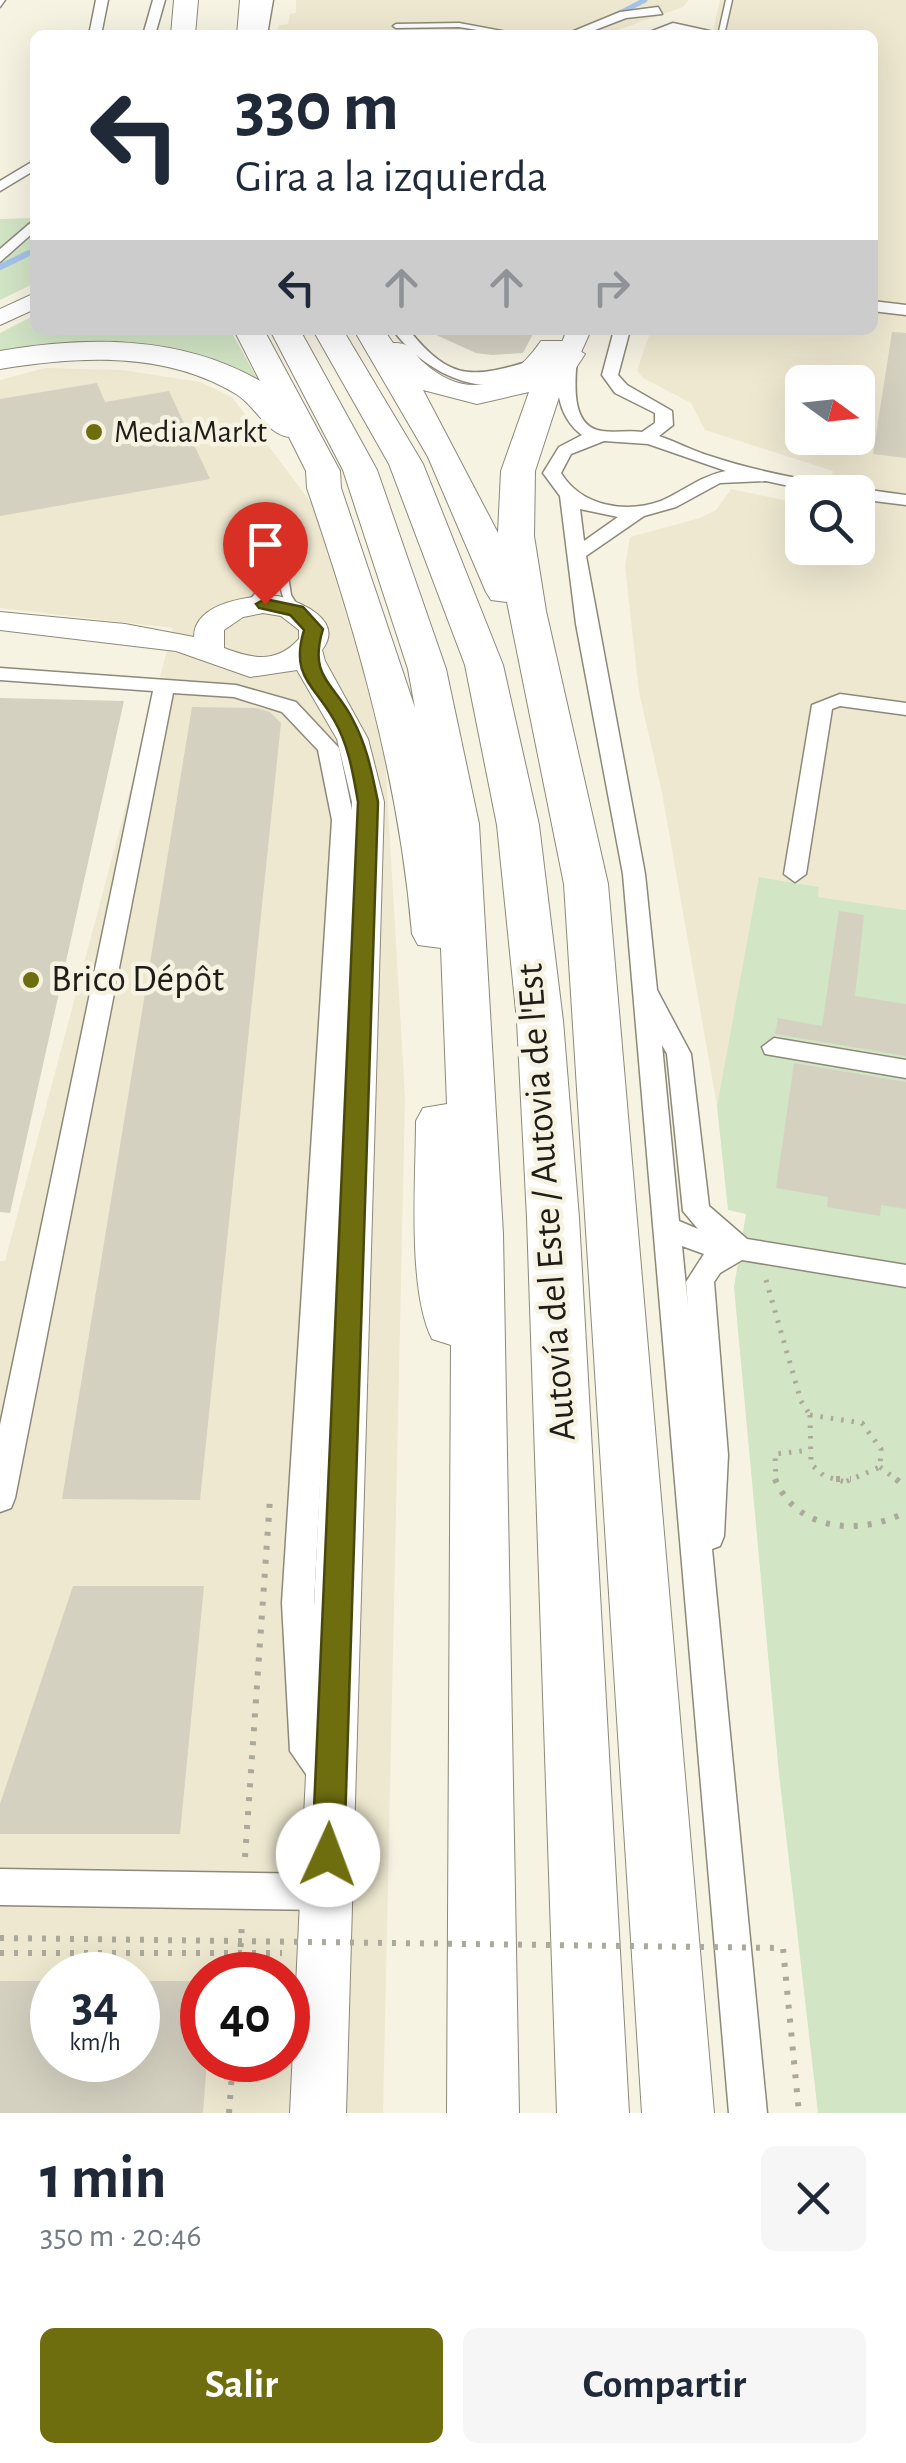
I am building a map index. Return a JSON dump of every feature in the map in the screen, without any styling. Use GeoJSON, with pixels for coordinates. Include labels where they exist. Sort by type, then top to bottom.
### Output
{"type":"FeatureCollection","features":[{"type":"Feature","properties":{"kind":"highway"},"geometry":{"type":"LineString","coordinates":[[183,30],[186,0]]}},
{"type":"Feature","properties":{"kind":"highway"},"geometry":{"type":"LineString","coordinates":[[238,30],[239,0]]}},
{"type":"Feature","properties":{"kind":"highway"},"geometry":{"type":"LineString","coordinates":[[249,30],[252,0]]}},
{"type":"Feature","properties":{"kind":"highway"},"geometry":{"type":"LineString","coordinates":[[251,335],[304,429],[322,471],[324,488],[371,616],[407,756],[432,900],[440,1029],[442,1241],[448,1306],[476,1470]]}},
{"type":"Feature","properties":{"kind":"highway","name":"Autovía del Este / Autovia de l'Est"},"geometry":{"type":"LineString","coordinates":[[289,335],[360,470],[427,669],[458,824],[477,1234],[483,2113]]}},
{"type":"Feature","properties":{"kind":"highway","name":"Autovía del Este / Autovia de l'Est"},"geometry":{"type":"LineString","coordinates":[[331,335],[406,464],[484,665],[518,825],[540,1022],[553,1218],[592,2113]]}},
{"type":"Feature","properties":{"kind":"highway"},"geometry":{"type":"LineString","coordinates":[[372,335],[404,381],[484,536],[551,718]]}},
{"type":"Feature","properties":{"kind":"highway"},"geometry":{"type":"LineString","coordinates":[[387,335],[420,378],[472,394],[504,390],[531,380],[565,340]]}},
{"type":"Feature","properties":{"kind":"highway"},"geometry":{"type":"LineString","coordinates":[[565,340],[518,471],[516,536],[586,884],[603,1069],[678,2113]]}},
{"type":"Feature","properties":{"kind":"highway"},"geometry":{"type":"LineString","coordinates":[[0,360],[75,351],[129,352],[193,364],[228,377],[259,394],[324,488]]}},
{"type":"Feature","properties":{"kind":"street"},"geometry":{"type":"LineString","coordinates":[[96,30],[102,0]]}},
{"type":"Feature","properties":{"kind":"street"},"geometry":{"type":"LineString","coordinates":[[262,30],[267,0]]}},
{"type":"Feature","properties":{"kind":"street"},"geometry":{"type":"LineString","coordinates":[[643,30],[671,0]]}},
{"type":"Feature","properties":{"kind":"street"},"geometry":{"type":"LineString","coordinates":[[584,30],[624,15],[658,11]]}},
{"type":"Feature","properties":{"kind":"street"},"geometry":{"type":"LineString","coordinates":[[659,30],[694,30]]}},
{"type":"Feature","properties":{"kind":"street"},"geometry":{"type":"LineString","coordinates":[[0,187],[30,167]]}},
{"type":"Feature","properties":{"kind":"street"},"geometry":{"type":"LineString","coordinates":[[0,257],[30,228]]}},
{"type":"Feature","properties":{"kind":"street"},"geometry":{"type":"LineString","coordinates":[[0,318],[30,303]]}},
{"type":"Feature","properties":{"kind":"street"},"geometry":{"type":"LineString","coordinates":[[878,307],[906,310]]}},
{"type":"Feature","properties":{"kind":"street"},"geometry":{"type":"LineString","coordinates":[[406,335],[424,361],[468,377],[517,373],[565,340]]}},
{"type":"Feature","properties":{"kind":"street"},"geometry":{"type":"LineString","coordinates":[[620,335],[610,360],[610,375],[621,389],[663,411],[664,425],[646,438]]}},
{"type":"Feature","properties":{"kind":"street"},"geometry":{"type":"LineString","coordinates":[[565,340],[568,413],[574,424],[600,436],[646,438],[685,455],[785,480]]}},
{"type":"Feature","properties":{"kind":"street"},"geometry":{"type":"LineString","coordinates":[[600,436],[564,450],[554,461],[552,473],[569,496],[586,624],[634,874],[748,2113]]}},
{"type":"Feature","properties":{"kind":"street"},"geometry":{"type":"LineString","coordinates":[[569,496],[600,509],[639,511],[680,499],[696,476],[685,455]]}},
{"type":"Feature","properties":{"kind":"street"},"geometry":{"type":"LineString","coordinates":[[692,487],[728,476],[766,476]]}},
{"type":"Feature","properties":{"kind":"street"},"geometry":{"type":"LineString","coordinates":[[875,496],[906,500]]}},
{"type":"Feature","properties":{"kind":"street"},"geometry":{"type":"LineString","coordinates":[[579,554],[639,511]]}},
{"type":"Feature","properties":{"kind":"street"},"geometry":{"type":"LineString","coordinates":[[125,633],[218,618],[248,606],[296,611],[314,629],[307,650],[316,684],[342,717],[358,753],[368,802],[318,2113]]}},
{"type":"Feature","properties":{"kind":"street"},"geometry":{"type":"LineString","coordinates":[[209,650],[208,628],[218,618]]}},
{"type":"Feature","properties":{"kind":"street"},"geometry":{"type":"LineString","coordinates":[[0,621],[125,633],[209,650],[232,665],[270,668],[307,650]]}},
{"type":"Feature","properties":{"kind":"street"},"geometry":{"type":"LineString","coordinates":[[270,668],[324,708],[358,753]]}},
{"type":"Feature","properties":{"kind":"street"},"geometry":{"type":"LineString","coordinates":[[4,673],[236,691],[288,707],[328,748],[343,820],[298,1603],[307,1752],[331,1782]]}},
{"type":"Feature","properties":{"kind":"street"},"geometry":{"type":"LineString","coordinates":[[0,1498],[164,686]]}},
{"type":"Feature","properties":{"kind":"street"},"geometry":{"type":"LineString","coordinates":[[795,874],[822,705],[840,700],[906,709]]}},
{"type":"Feature","properties":{"kind":"street"},"geometry":{"type":"LineString","coordinates":[[646,987],[679,1054],[696,1211],[752,1250]]}},
{"type":"Feature","properties":{"kind":"street"},"geometry":{"type":"LineString","coordinates":[[774,1047],[906,1070]]}},
{"type":"Feature","properties":{"kind":"street"},"geometry":{"type":"LineString","coordinates":[[668,1228],[704,1243],[906,1276]]}},
{"type":"Feature","properties":{"kind":"street"},"geometry":{"type":"LineString","coordinates":[[705,1635],[713,1455],[700,1282],[702,1272],[714,1261],[752,1250]]}},
{"type":"Feature","properties":{"kind":"street"},"geometry":{"type":"LineString","coordinates":[[0,1887],[326,1892]]}},
{"type":"Feature","properties":{"kind":"lane"},"geometry":{"type":"LineString","coordinates":[[717,30],[729,0]]}},
{"type":"Feature","properties":{"kind":"lane"},"geometry":{"type":"LineString","coordinates":[[396,26],[458,25],[489,30]]}},
{"type":"Feature","properties":{"kind":"lane"},"geometry":{"type":"LineString","coordinates":[[248,606],[273,580],[280,554],[286,594],[296,611]]}},
{"type":"Feature","properties":{"kind":"path"},"geometry":{"type":"LineString","coordinates":[[752,1250],[801,1401],[810,1415],[811,1464],[824,1476],[845,1482],[880,1467]]}},
{"type":"Feature","properties":{"kind":"path"},"geometry":{"type":"LineString","coordinates":[[810,1415],[862,1424],[881,1449],[880,1467]]}},
{"type":"Feature","properties":{"kind":"path"},"geometry":{"type":"LineString","coordinates":[[810,1450],[774,1454],[770,1472],[780,1493],[802,1516],[833,1526],[876,1530],[906,1512]]}},
{"type":"Feature","properties":{"kind":"path"},"geometry":{"type":"LineString","coordinates":[[880,1467],[906,1487]]}},
{"type":"Feature","properties":{"kind":"path"},"geometry":{"type":"LineString","coordinates":[[0,1938],[783,1948],[799,2113]]}},
{"type":"Feature","properties":{"kind":"path"},"geometry":{"type":"LineString","coordinates":[[0,1954],[180,1953]]}},
{"type":"Feature","properties":{"kind":"path"},"geometry":{"type":"LineString","coordinates":[[230,2113],[232,2082]]}},
{"type":"Feature","properties":{"kind":"shaded area"},"geometry":{"type":"Polygon","coordinates":[[[296,0],[689,0],[683,7],[618,30],[277,30],[279,25],[288,24],[290,14],[296,13],[296,0]]]}},
{"type":"Feature","properties":{"kind":"shaded area"},"geometry":{"type":"Polygon","coordinates":[[[720,0],[906,0],[906,910],[817,897],[819,887],[760,877],[717,1106],[662,793],[639,692],[625,566],[630,537],[700,518],[716,510],[731,489],[785,500],[785,565],[875,565],[875,475],[832,475],[833,471],[705,430],[691,403],[643,378],[637,370],[649,335],[878,335],[878,30],[713,30],[720,0]]]}},
{"type":"Feature","properties":{"kind":"shaded area"},"geometry":{"type":"Polygon","coordinates":[[[45,368],[122,370],[200,382],[232,397],[312,504],[384,739],[405,1097],[383,2113],[0,2113],[0,1261],[5,1261],[173,628],[0,608],[0,380],[45,368]]]}},
{"type":"Feature","properties":{"kind":"green space"},"geometry":{"type":"Polygon","coordinates":[[[30,218],[30,285],[0,300],[0,219],[30,218]]]}},
{"type":"Feature","properties":{"kind":"green space"},"geometry":{"type":"Polygon","coordinates":[[[30,318],[30,335],[233,335],[260,383],[190,357],[0,353],[0,333],[30,318]]]}},
{"type":"Feature","properties":{"kind":"green space"},"geometry":{"type":"Polygon","coordinates":[[[759,877],[819,887],[818,897],[906,910],[906,2113],[818,2113],[779,1774],[734,1287],[746,1214],[728,1210],[717,1106],[759,877]]]}},
{"type":"Feature","properties":{"kind":"building"},"geometry":{"type":"Polygon","coordinates":[[[892,332],[906,333],[906,458],[875,454],[892,332]]]}},
{"type":"Feature","properties":{"kind":"building"},"geometry":{"type":"Polygon","coordinates":[[[436,335],[532,335],[523,353],[476,353],[436,335]]]}},
{"type":"Feature","properties":{"kind":"building","name":"MediaMarkt"},"geometry":{"type":"Polygon","coordinates":[[[97,383],[105,402],[169,391],[210,479],[0,516],[0,399],[97,383]]]}},
{"type":"Feature","properties":{"kind":"building","name":"Brico Dépôt"},"geometry":{"type":"Polygon","coordinates":[[[0,698],[124,701],[10,1213],[0,1212],[0,698]]]}},
{"type":"Feature","properties":{"kind":"building"},"geometry":{"type":"Polygon","coordinates":[[[192,707],[257,708],[270,712],[281,723],[200,1500],[62,1499],[192,707]]]}},
{"type":"Feature","properties":{"kind":"building"},"geometry":{"type":"Polygon","coordinates":[[[839,911],[864,915],[855,996],[906,1004],[906,1056],[775,1034],[778,1018],[822,1026],[839,911]]]}},
{"type":"Feature","properties":{"kind":"building"},"geometry":{"type":"Polygon","coordinates":[[[794,1063],[906,1082],[906,1209],[881,1205],[880,1216],[827,1207],[828,1197],[776,1188],[794,1063]]]}},
{"type":"Feature","properties":{"kind":"building"},"geometry":{"type":"Polygon","coordinates":[[[73,1586],[204,1586],[180,1834],[0,1834],[0,1804],[73,1586]]]}},
{"type":"Feature","properties":{"kind":"building"},"geometry":{"type":"Polygon","coordinates":[[[0,1981],[30,1981],[30,2082],[160,2082],[160,1981],[180,1981],[180,2082],[205,2082],[203,2113],[0,2113],[0,1981]]]}},
{"type":"Feature","properties":{"kind":"waterway"},"geometry":{"type":"LineString","coordinates":[[616,15],[645,0]]}},
{"type":"Feature","properties":{"kind":"waterway"},"geometry":{"type":"LineString","coordinates":[[22,256],[30,252]]}},
{"type":"Feature","properties":{"kind":"waterway"},"geometry":{"type":"LineString","coordinates":[[0,267],[27,254]]}},
{"type":"Feature","properties":{"kind":"place","name":"MediaMarkt"},"geometry":{"type":"Point","coordinates":[94,432]}},
{"type":"Feature","properties":{"kind":"place","name":"Brico Dépôt"},"geometry":{"type":"Point","coordinates":[31,980]}},
{"type":"Feature","properties":{"kind":"route"},"geometry":{"type":"LineString","coordinates":[[265,604],[296,611],[314,629],[314,640],[307,650],[310,667],[316,684],[342,717],[358,753],[368,802],[328,1855]]}}]}
